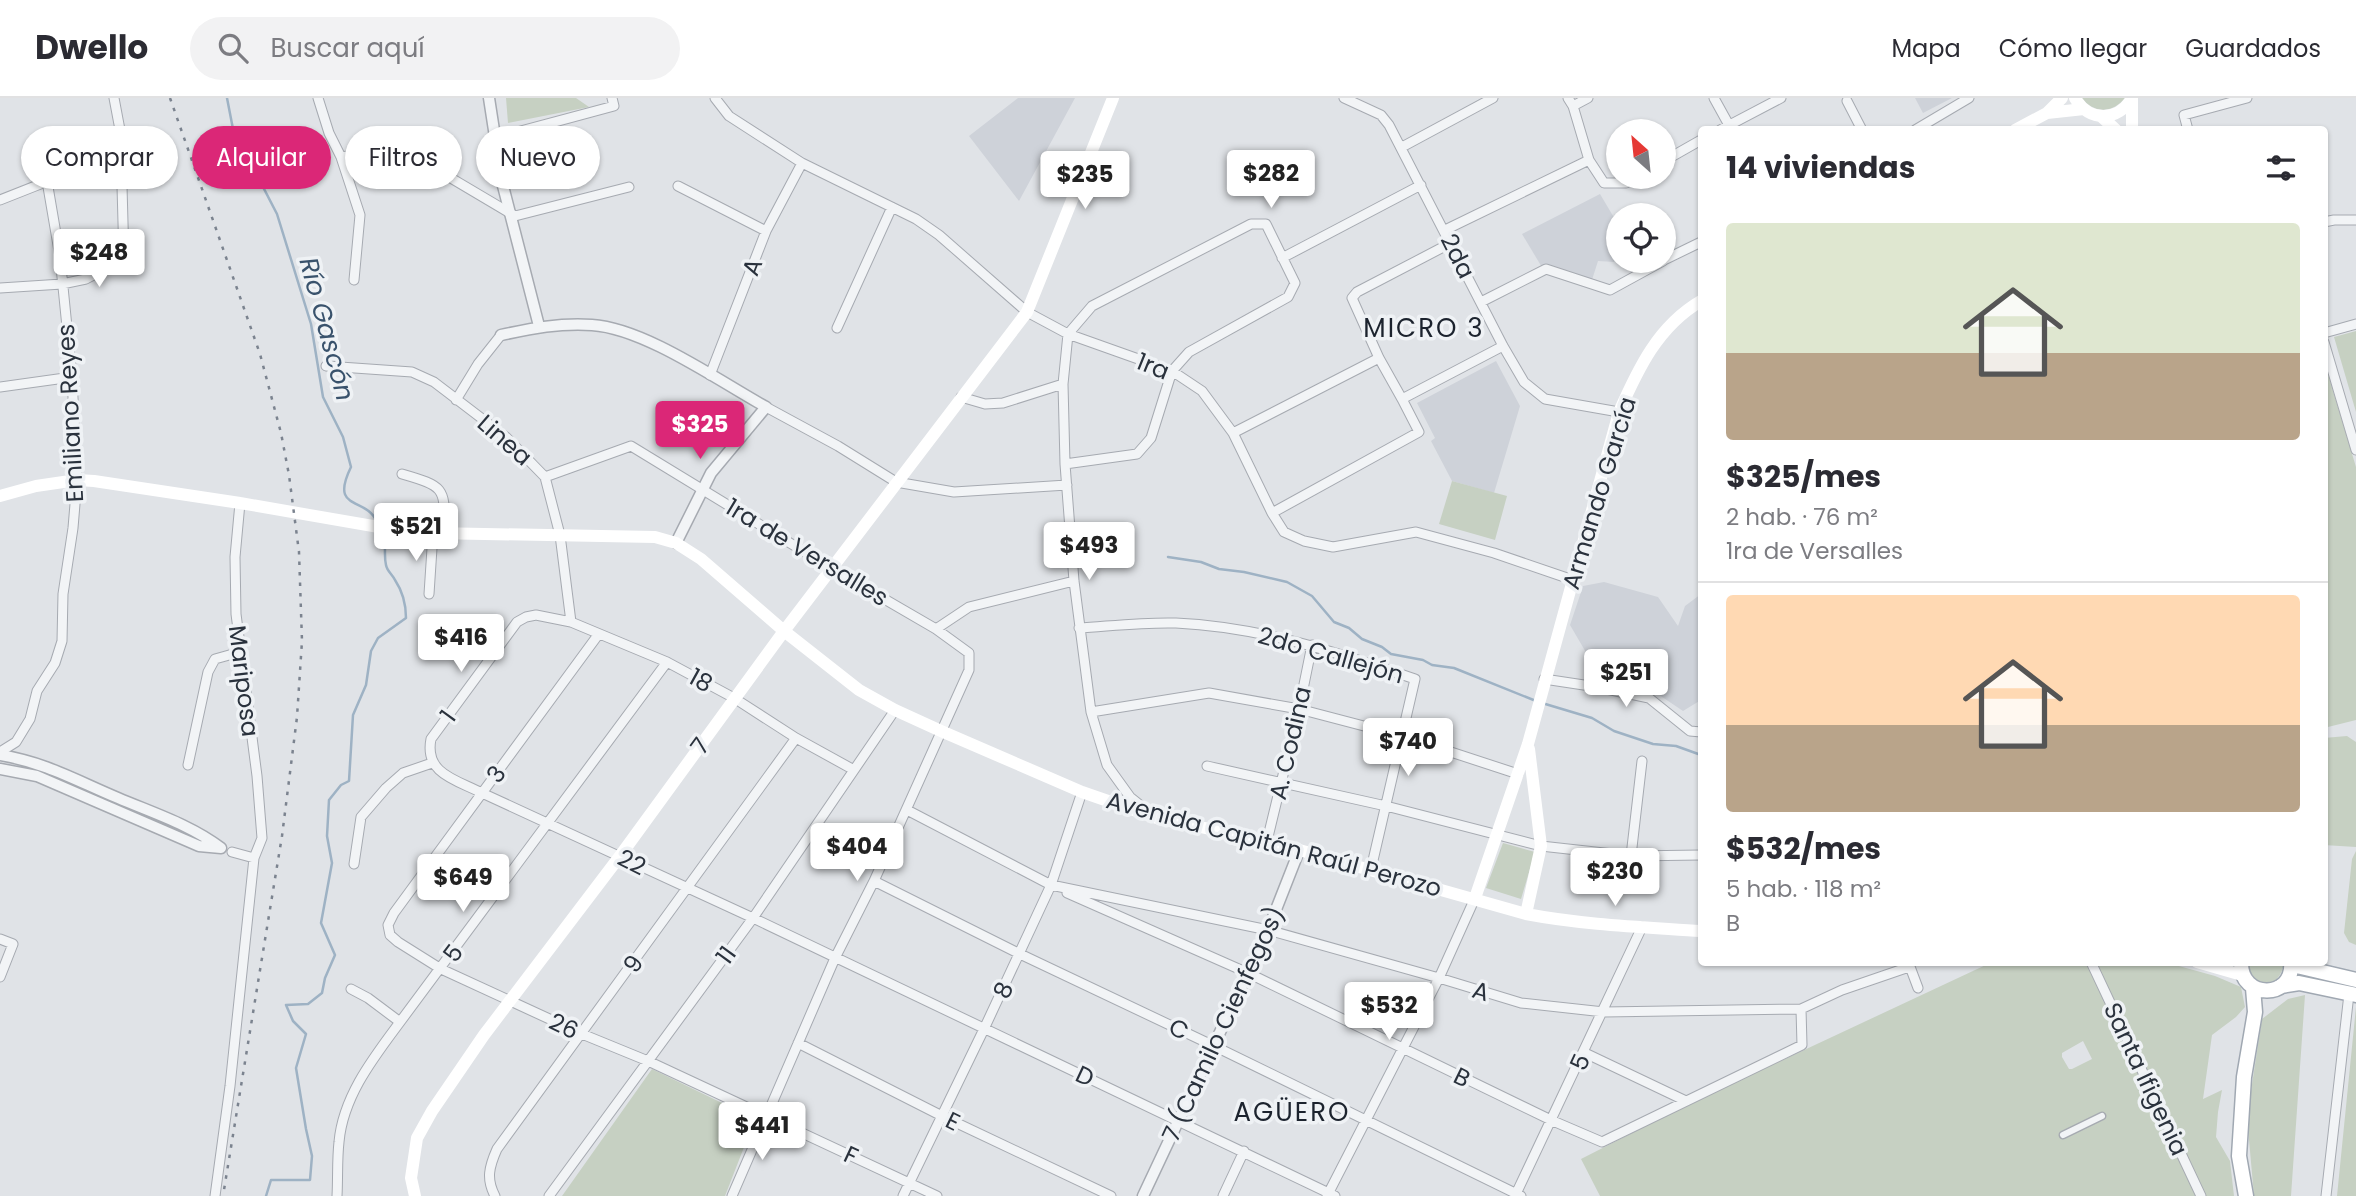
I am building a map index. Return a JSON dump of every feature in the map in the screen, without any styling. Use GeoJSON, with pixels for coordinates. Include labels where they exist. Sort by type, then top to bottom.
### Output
{"type":"FeatureCollection","features":[{"type":"Feature","properties":{"kind":"main road","name":"7"},"geometry":{"type":"LineString","coordinates":[[415,1196],[411,1178],[417,1138],[454,1079],[831,568],[1027,312],[1113,98]]}},
{"type":"Feature","properties":{"kind":"main road"},"geometry":{"type":"LineString","coordinates":[[2023,126],[2047,113],[2062,98]]}},
{"type":"Feature","properties":{"kind":"main road"},"geometry":{"type":"LineString","coordinates":[[2076,98],[2084,109],[2102,117],[2112,126]]}},
{"type":"Feature","properties":{"kind":"main road"},"geometry":{"type":"LineString","coordinates":[[2102,117],[2122,110],[2132,99]]}},
{"type":"Feature","properties":{"kind":"main road"},"geometry":{"type":"LineString","coordinates":[[2132,99],[2132,126]]}},
{"type":"Feature","properties":{"kind":"main road"},"geometry":{"type":"LineString","coordinates":[[2047,113],[2084,109]]}},
{"type":"Feature","properties":{"kind":"main road","name":"Armando García"},"geometry":{"type":"LineString","coordinates":[[1475,898],[1528,744],[1619,412],[1638,369],[1667,327],[1698,303]]}},
{"type":"Feature","properties":{"kind":"main road","name":"Avenida Capitán Raúl Perozo"},"geometry":{"type":"LineString","coordinates":[[0,496],[36,486],[77,480],[240,503],[396,530],[655,537],[676,543],[701,559],[839,676],[895,710],[1082,792],[1157,818],[1267,841],[1526,914],[1642,928],[1698,931]]}},
{"type":"Feature","properties":{"kind":"main road"},"geometry":{"type":"LineString","coordinates":[[1526,914],[1541,846],[1528,744]]}},
{"type":"Feature","properties":{"kind":"main road"},"geometry":{"type":"LineString","coordinates":[[2222,966],[2241,969],[2253,988],[2255,1012],[2244,1077],[2239,1156],[2246,1196]]}},
{"type":"Feature","properties":{"kind":"main road"},"geometry":{"type":"LineString","coordinates":[[2255,1012],[2263,998],[2288,979],[2294,966]]}},
{"type":"Feature","properties":{"kind":"main road"},"geometry":{"type":"LineString","coordinates":[[2303,966],[2335,975],[2354,990]]}},
{"type":"Feature","properties":{"kind":"main road"},"geometry":{"type":"LineString","coordinates":[[2253,988],[2262,991],[2299,983],[2330,990],[2354,990]]}},
{"type":"Feature","properties":{"kind":"street"},"geometry":{"type":"LineString","coordinates":[[114,98],[119,126]]}},
{"type":"Feature","properties":{"kind":"street"},"geometry":{"type":"LineString","coordinates":[[318,98],[360,215],[354,280]]}},
{"type":"Feature","properties":{"kind":"street"},"geometry":{"type":"LineString","coordinates":[[489,98],[493,126]]}},
{"type":"Feature","properties":{"kind":"street"},"geometry":{"type":"LineString","coordinates":[[540,126],[614,106],[612,98]]}},
{"type":"Feature","properties":{"kind":"street","name":"1ra"},"geometry":{"type":"LineString","coordinates":[[715,98],[729,116],[802,163],[916,219],[939,235],[1027,312],[1068,334],[1172,372],[1202,391],[1233,433],[1284,532],[1304,541],[1333,547],[1416,532],[1573,580]]}},
{"type":"Feature","properties":{"kind":"street","name":"2da"},"geometry":{"type":"LineString","coordinates":[[1344,98],[1381,115],[1389,125],[1524,382],[1545,399],[1619,412]]}},
{"type":"Feature","properties":{"kind":"street"},"geometry":{"type":"LineString","coordinates":[[1402,147],[1493,98]]}},
{"type":"Feature","properties":{"kind":"street"},"geometry":{"type":"LineString","coordinates":[[1588,98],[1570,102],[1589,160],[1606,183]]}},
{"type":"Feature","properties":{"kind":"street"},"geometry":{"type":"LineString","coordinates":[[1714,98],[1725,126]]}},
{"type":"Feature","properties":{"kind":"street"},"geometry":{"type":"LineString","coordinates":[[1730,126],[1781,98]]}},
{"type":"Feature","properties":{"kind":"street"},"geometry":{"type":"LineString","coordinates":[[1922,126],[1969,98]]}},
{"type":"Feature","properties":{"kind":"street"},"geometry":{"type":"LineString","coordinates":[[2187,126],[2184,115],[2247,98]]}},
{"type":"Feature","properties":{"kind":"street"},"geometry":{"type":"LineString","coordinates":[[1847,101],[1860,126]]}},
{"type":"Feature","properties":{"kind":"street"},"geometry":{"type":"LineString","coordinates":[[1676,154],[1698,142]]}},
{"type":"Feature","properties":{"kind":"street"},"geometry":{"type":"LineString","coordinates":[[341,157],[388,150],[407,152],[515,216],[629,187]]}},
{"type":"Feature","properties":{"kind":"street"},"geometry":{"type":"LineString","coordinates":[[1445,230],[1589,160]]}},
{"type":"Feature","properties":{"kind":"street","name":"A"},"geometry":{"type":"LineString","coordinates":[[710,375],[766,231],[802,163]]}},
{"type":"Feature","properties":{"kind":"street"},"geometry":{"type":"LineString","coordinates":[[1282,258],[1421,185]]}},
{"type":"Feature","properties":{"kind":"street"},"geometry":{"type":"LineString","coordinates":[[678,186],[766,231]]}},
{"type":"Feature","properties":{"kind":"street"},"geometry":{"type":"LineString","coordinates":[[0,200],[27,189]]}},
{"type":"Feature","properties":{"kind":"street","name":"Emiliano Reyes"},"geometry":{"type":"LineString","coordinates":[[0,753],[16,742],[30,719],[37,691],[55,663],[62,641],[63,594],[73,528],[77,480],[72,377],[60,257],[48,189]]}},
{"type":"Feature","properties":{"kind":"street"},"geometry":{"type":"LineString","coordinates":[[0,288],[62,284],[86,279],[124,259],[122,189]]}},
{"type":"Feature","properties":{"kind":"street"},"geometry":{"type":"LineString","coordinates":[[504,189],[539,326]]}},
{"type":"Feature","properties":{"kind":"street"},"geometry":{"type":"LineString","coordinates":[[837,328],[892,207]]}},
{"type":"Feature","properties":{"kind":"street"},"geometry":{"type":"LineString","coordinates":[[2328,221],[2356,220]]}},
{"type":"Feature","properties":{"kind":"street"},"geometry":{"type":"LineString","coordinates":[[1065,464],[1136,454],[1152,438],[1172,372],[1189,352],[1288,297],[1295,284],[1266,224],[1251,224],[1092,306],[1068,334],[1063,384],[1065,464],[1074,581],[1091,712],[1107,765],[1130,797],[1157,818]]}},
{"type":"Feature","properties":{"kind":"street"},"geometry":{"type":"LineString","coordinates":[[1272,513],[1419,432],[1379,358],[1352,298],[1357,292],[1451,243]]}},
{"type":"Feature","properties":{"kind":"street"},"geometry":{"type":"LineString","coordinates":[[1676,254],[1698,243]]}},
{"type":"Feature","properties":{"kind":"street"},"geometry":{"type":"LineString","coordinates":[[1481,302],[1546,269],[1610,290],[1640,273]]}},
{"type":"Feature","properties":{"kind":"street"},"geometry":{"type":"LineString","coordinates":[[2328,332],[2356,324]]}},
{"type":"Feature","properties":{"kind":"street"},"geometry":{"type":"LineString","coordinates":[[456,400],[478,364],[501,335],[539,326],[594,325],[638,336],[838,446],[896,482],[954,492],[1067,485]]}},
{"type":"Feature","properties":{"kind":"street"},"geometry":{"type":"LineString","coordinates":[[1402,399],[1503,346]]}},
{"type":"Feature","properties":{"kind":"street"},"geometry":{"type":"LineString","coordinates":[[2328,356],[2356,450]]}},
{"type":"Feature","properties":{"kind":"street"},"geometry":{"type":"LineString","coordinates":[[1233,433],[1379,358]]}},
{"type":"Feature","properties":{"kind":"street","name":"Linea"},"geometry":{"type":"LineString","coordinates":[[326,366],[412,372],[434,382],[506,437],[545,477],[560,534],[571,622]]}},
{"type":"Feature","properties":{"kind":"street"},"geometry":{"type":"LineString","coordinates":[[0,387],[72,377]]}},
{"type":"Feature","properties":{"kind":"street"},"geometry":{"type":"LineString","coordinates":[[961,397],[985,404],[1003,403],[1063,384]]}},
{"type":"Feature","properties":{"kind":"street"},"geometry":{"type":"LineString","coordinates":[[676,543],[711,473],[766,407]]}},
{"type":"Feature","properties":{"kind":"street","name":"1ra de Versalles"},"geometry":{"type":"LineString","coordinates":[[545,477],[631,446],[936,629]]}},
{"type":"Feature","properties":{"kind":"street"},"geometry":{"type":"LineString","coordinates":[[402,474],[437,486],[444,496],[429,594]]}},
{"type":"Feature","properties":{"kind":"street","name":"Mariposa"},"geometry":{"type":"LineString","coordinates":[[215,1196],[230,1086],[254,858],[262,838],[257,776],[236,614],[235,556],[240,503]]}},
{"type":"Feature","properties":{"kind":"street"},"geometry":{"type":"LineString","coordinates":[[732,1196],[835,958],[874,881],[969,670],[969,653],[936,629],[969,607],[1074,581]]}},
{"type":"Feature","properties":{"kind":"street","name":"18"},"geometry":{"type":"LineString","coordinates":[[536,615],[571,622],[667,662],[734,698],[854,770]]}},
{"type":"Feature","properties":{"kind":"street","name":"1"},"geometry":{"type":"LineString","coordinates":[[432,763],[429,750],[431,739],[517,622],[536,615]]}},
{"type":"Feature","properties":{"kind":"street","name":"2do Callejón"},"geometry":{"type":"LineString","coordinates":[[1079,628],[1175,623],[1270,634],[1368,662],[1415,680],[1402,736]]}},
{"type":"Feature","properties":{"kind":"street","name":"3"},"geometry":{"type":"LineString","coordinates":[[394,913],[598,635]]}},
{"type":"Feature","properties":{"kind":"street","name":"A. Codina"},"geometry":{"type":"LineString","coordinates":[[1267,841],[1312,645]]}},
{"type":"Feature","properties":{"kind":"street"},"geometry":{"type":"LineString","coordinates":[[188,765],[208,672],[215,659],[240,652]]}},
{"type":"Feature","properties":{"kind":"street","name":"5"},"geometry":{"type":"LineString","coordinates":[[337,1196],[339,1140],[349,1104],[362,1077],[400,1021],[667,662]]}},
{"type":"Feature","properties":{"kind":"street"},"geometry":{"type":"LineString","coordinates":[[1543,685],[1597,687],[1648,698],[1690,731],[1698,732]]}},
{"type":"Feature","properties":{"kind":"street"},"geometry":{"type":"LineString","coordinates":[[1091,712],[1209,693],[1299,709],[1402,736],[1518,774]]}},
{"type":"Feature","properties":{"kind":"street","name":"11"},"geometry":{"type":"LineString","coordinates":[[549,1196],[753,918],[895,710]]}},
{"type":"Feature","properties":{"kind":"street"},"geometry":{"type":"LineString","coordinates":[[1371,869],[1402,736]]}},
{"type":"Feature","properties":{"kind":"street","name":"9"},"geometry":{"type":"LineString","coordinates":[[495,1196],[489,1185],[489,1166],[496,1149],[796,737]]}},
{"type":"Feature","properties":{"kind":"street"},"geometry":{"type":"LineString","coordinates":[[0,753],[62,772],[193,830],[227,850]]}},
{"type":"Feature","properties":{"kind":"street"},"geometry":{"type":"LineString","coordinates":[[1631,856],[1642,761]]}},
{"type":"Feature","properties":{"kind":"street"},"geometry":{"type":"LineString","coordinates":[[354,864],[362,817],[386,788],[403,773],[432,763]]}},
{"type":"Feature","properties":{"kind":"street","name":"22"},"geometry":{"type":"LineString","coordinates":[[432,763],[439,771],[482,793],[835,958]]}},
{"type":"Feature","properties":{"kind":"street"},"geometry":{"type":"LineString","coordinates":[[1207,766],[1386,806],[1541,846],[1631,856],[1698,855]]}},
{"type":"Feature","properties":{"kind":"street"},"geometry":{"type":"LineString","coordinates":[[0,769],[37,776],[199,846],[254,858]]}},
{"type":"Feature","properties":{"kind":"street","name":"8"},"geometry":{"type":"LineString","coordinates":[[904,1196],[1051,886],[1082,792]]}},
{"type":"Feature","properties":{"kind":"street","name":"A"},"geometry":{"type":"LineString","coordinates":[[907,810],[1051,886],[1268,930],[1521,1003],[1604,1012],[1801,1009],[1906,966]]}},
{"type":"Feature","properties":{"kind":"street","name":"7 (Camilo Cienfegos)"},"geometry":{"type":"LineString","coordinates":[[1143,1196],[1268,930],[1299,851]]}},
{"type":"Feature","properties":{"kind":"street","name":"C"},"geometry":{"type":"LineString","coordinates":[[874,881],[1518,1195]]}},
{"type":"Feature","properties":{"kind":"street","name":"B"},"geometry":{"type":"LineString","coordinates":[[1051,886],[1248,973],[1553,1121],[1602,1142],[1802,1045],[1801,1009]]}},
{"type":"Feature","properties":{"kind":"street"},"geometry":{"type":"LineString","coordinates":[[1330,1195],[1365,1120],[1440,978],[1475,898]]}},
{"type":"Feature","properties":{"kind":"street","name":"26"},"geometry":{"type":"LineString","coordinates":[[394,913],[388,925],[390,935],[441,968],[765,1116]]}},
{"type":"Feature","properties":{"kind":"street","name":"5"},"geometry":{"type":"LineString","coordinates":[[1518,1195],[1642,928]]}},
{"type":"Feature","properties":{"kind":"street"},"geometry":{"type":"LineString","coordinates":[[0,939],[13,944],[0,977]]}},
{"type":"Feature","properties":{"kind":"street","name":"D"},"geometry":{"type":"LineString","coordinates":[[835,958],[1330,1195]]}},
{"type":"Feature","properties":{"kind":"street"},"geometry":{"type":"LineString","coordinates":[[1909,966],[1918,988]]}},
{"type":"Feature","properties":{"kind":"street","name":"Santa Ifigenia"},"geometry":{"type":"LineString","coordinates":[[2093,966],[2202,1196]]}},
{"type":"Feature","properties":{"kind":"street"},"geometry":{"type":"LineString","coordinates":[[351,989],[400,1021]]}},
{"type":"Feature","properties":{"kind":"street"},"geometry":{"type":"LineString","coordinates":[[2326,1196],[2354,990]]}},
{"type":"Feature","properties":{"kind":"street","name":"E"},"geometry":{"type":"LineString","coordinates":[[797,1043],[942,1116],[1111,1196]]}},
{"type":"Feature","properties":{"kind":"street"},"geometry":{"type":"LineString","coordinates":[[1585,1053],[1686,1101]]}},
{"type":"Feature","properties":{"kind":"street","name":"F"},"geometry":{"type":"LineString","coordinates":[[765,1116],[937,1196]]}},
{"type":"Feature","properties":{"kind":"street"},"geometry":{"type":"LineString","coordinates":[[2063,1135],[2102,1116]]}},
{"type":"Feature","properties":{"kind":"street"},"geometry":{"type":"LineString","coordinates":[[1223,1196],[1244,1152]]}},
{"type":"Feature","properties":{"kind":"shaded area"},"geometry":{"type":"Polygon","coordinates":[[[1018,98],[1075,98],[1019,201],[969,136],[1018,98]]]}},
{"type":"Feature","properties":{"kind":"shaded area"},"geometry":{"type":"Polygon","coordinates":[[[1915,98],[1952,98],[1923,113],[1915,98]]]}},
{"type":"Feature","properties":{"kind":"shaded area"},"geometry":{"type":"Polygon","coordinates":[[[1600,194],[1606,204],[1606,262],[1598,261],[1591,283],[1543,269],[1522,234],[1600,194]]]}},
{"type":"Feature","properties":{"kind":"shaded area"},"geometry":{"type":"Polygon","coordinates":[[[1496,361],[1520,406],[1494,493],[1452,481],[1431,441],[1435,438],[1417,403],[1496,361]]]}},
{"type":"Feature","properties":{"kind":"shaded area"},"geometry":{"type":"Polygon","coordinates":[[[1604,582],[1658,597],[1678,626],[1685,606],[1698,596],[1698,702],[1683,711],[1625,672],[1598,673],[1570,625],[1583,586],[1604,582]]]}},
{"type":"Feature","properties":{"kind":"green space"},"geometry":{"type":"Polygon","coordinates":[[[506,98],[576,98],[589,107],[508,123],[506,98]]]}},
{"type":"Feature","properties":{"kind":"green space"},"geometry":{"type":"Polygon","coordinates":[[[2082,98],[2125,98],[2115,107],[2104,110],[2092,107],[2082,98]]]}},
{"type":"Feature","properties":{"kind":"green space"},"geometry":{"type":"Polygon","coordinates":[[[2356,331],[2356,412],[2334,337],[2356,331]]]}},
{"type":"Feature","properties":{"kind":"green space"},"geometry":{"type":"Polygon","coordinates":[[[2328,374],[2356,467],[2356,720],[2328,727],[2328,374]]]}},
{"type":"Feature","properties":{"kind":"green space"},"geometry":{"type":"Polygon","coordinates":[[[1452,481],[1507,496],[1495,540],[1439,524],[1452,481]]]}},
{"type":"Feature","properties":{"kind":"green space"},"geometry":{"type":"Polygon","coordinates":[[[2347,736],[2356,742],[2356,847],[2328,845],[2328,738],[2347,736]]]}},
{"type":"Feature","properties":{"kind":"green space"},"geometry":{"type":"Polygon","coordinates":[[[1503,843],[1535,852],[1521,899],[1486,888],[1503,843]]]}},
{"type":"Feature","properties":{"kind":"green space"},"geometry":{"type":"Polygon","coordinates":[[[2356,851],[2356,945],[2349,942],[2344,933],[2352,859],[2356,851]]]}},
{"type":"Feature","properties":{"kind":"green space"},"geometry":{"type":"Polygon","coordinates":[[[1984,966],[2179,966],[2241,987],[2245,1007],[2212,1035],[2203,1099],[2222,1090],[2216,1137],[2230,1161],[2234,1196],[1600,1196],[1581,1159],[1691,1103],[1984,966]],[[2083,1041],[2062,1053],[2069,1069],[2092,1059],[2083,1041]]]}},
{"type":"Feature","properties":{"kind":"green space"},"geometry":{"type":"Polygon","coordinates":[[[2247,966],[2283,966],[2274,981],[2254,983],[2247,966]]]}},
{"type":"Feature","properties":{"kind":"green space"},"geometry":{"type":"Polygon","coordinates":[[[2305,995],[2291,1196],[2254,1196],[2247,1117],[2262,1019],[2288,999],[2305,995]]]}},
{"type":"Feature","properties":{"kind":"green space"},"geometry":{"type":"Polygon","coordinates":[[[2356,1007],[2356,1196],[2337,1196],[2356,1007]]]}},
{"type":"Feature","properties":{"kind":"green space"},"geometry":{"type":"Polygon","coordinates":[[[652,1069],[755,1119],[725,1196],[562,1196],[652,1069]]]}},
{"type":"Feature","properties":{"kind":"waterway","name":"Río Gascón"},"geometry":{"type":"LineString","coordinates":[[227,98],[233,129],[277,214],[311,324],[323,397],[343,437],[351,467],[344,491],[352,502],[372,514],[377,522]]}},
{"type":"Feature","properties":{"kind":"waterway","name":"Río Gascón"},"geometry":{"type":"LineString","coordinates":[[266,1196],[271,1180],[310,1180],[312,1156],[296,1068],[306,1034],[293,1021],[286,1005],[308,1004],[322,993],[335,955],[321,923],[332,863],[327,836],[329,800],[341,785],[349,781],[353,715],[366,685],[371,651],[378,638],[406,618],[402,593],[387,567],[381,531]]}},
{"type":"Feature","properties":{"kind":"waterway"},"geometry":{"type":"LineString","coordinates":[[1168,557],[1287,582],[1312,596],[1334,622],[1349,628],[1362,639],[1391,654],[1454,668],[1536,701]]}},
{"type":"Feature","properties":{"kind":"waterway"},"geometry":{"type":"LineString","coordinates":[[1542,703],[1592,718],[1614,731],[1653,744],[1676,746],[1698,754]]}},
{"type":"Feature","properties":{"kind":"railway"},"geometry":{"type":"LineString","coordinates":[[170,98],[260,354],[281,433],[299,552],[302,641],[297,717],[282,836],[223,1196]]}},
{"type":"Feature","properties":{"kind":"district","name":"MICRO 3"},"geometry":{"type":"Point","coordinates":[1424,328]}},
{"type":"Feature","properties":{"kind":"district","name":"AGÜERO"},"geometry":{"type":"Point","coordinates":[1292,1112]}}]}
